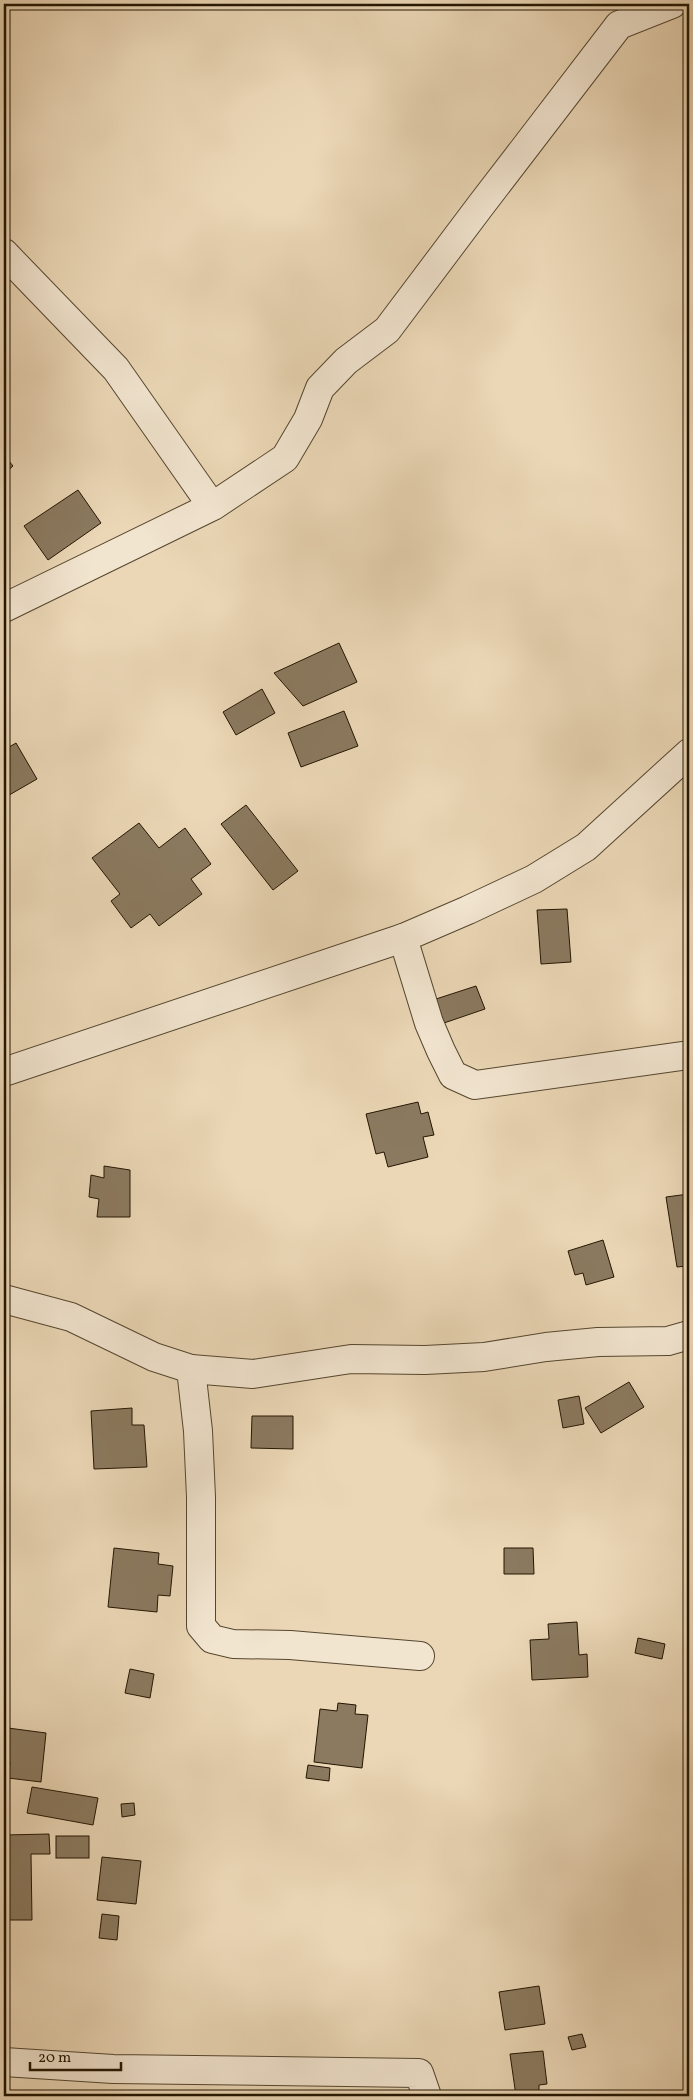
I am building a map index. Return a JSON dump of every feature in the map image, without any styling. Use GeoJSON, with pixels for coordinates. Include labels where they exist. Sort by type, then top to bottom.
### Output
{"type":"FeatureCollection","features":[{"type":"Feature","properties":{"kind":"street"},"geometry":{"type":"LineString","coordinates":[[4,608],[212,506],[285,458],[308,419],[320,388],[346,361],[387,330],[480,204],[619,25],[672,4]]}},
{"type":"Feature","properties":{"kind":"street"},"geometry":{"type":"LineString","coordinates":[[4,253],[116,369],[212,506]]}},
{"type":"Feature","properties":{"kind":"street"},"geometry":{"type":"LineString","coordinates":[[4,1072],[403,938],[534,879],[586,848],[689,753]]}},
{"type":"Feature","properties":{"kind":"street"},"geometry":{"type":"LineString","coordinates":[[403,938],[429,1023],[441,1051],[453,1075],[475,1085],[689,1055]]}},
{"type":"Feature","properties":{"kind":"street"},"geometry":{"type":"LineString","coordinates":[[4,1299],[71,1317],[154,1357],[191,1369],[253,1374],[352,1359],[425,1360],[484,1357],[598,1342],[668,1340],[689,1336]]}},
{"type":"Feature","properties":{"kind":"street"},"geometry":{"type":"LineString","coordinates":[[191,1369],[198,1431],[201,1497],[200,1626],[212,1639],[233,1644],[290,1645],[420,1656]]}},
{"type":"Feature","properties":{"kind":"street"},"geometry":{"type":"LineString","coordinates":[[4,2062],[113,2069],[420,2073],[427,2096]]}},
{"type":"Feature","properties":{"kind":"building"},"geometry":{"type":"Polygon","coordinates":[[[566,4],[605,4],[566,8],[566,4]]]}},
{"type":"Feature","properties":{"kind":"building"},"geometry":{"type":"Polygon","coordinates":[[[4,455],[13,466],[4,474],[4,455]]]}},
{"type":"Feature","properties":{"kind":"building"},"geometry":{"type":"Polygon","coordinates":[[[78,490],[101,523],[48,560],[24,526],[78,490]]]}},
{"type":"Feature","properties":{"kind":"building"},"geometry":{"type":"Polygon","coordinates":[[[339,643],[357,682],[303,706],[274,673],[339,643]]]}},
{"type":"Feature","properties":{"kind":"building"},"geometry":{"type":"Polygon","coordinates":[[[262,689],[275,713],[236,735],[223,712],[262,689]]]}},
{"type":"Feature","properties":{"kind":"building"},"geometry":{"type":"Polygon","coordinates":[[[344,711],[358,746],[301,767],[288,733],[344,711]]]}},
{"type":"Feature","properties":{"kind":"building"},"geometry":{"type":"Polygon","coordinates":[[[16,743],[37,779],[4,798],[4,750],[16,743]]]}},
{"type":"Feature","properties":{"kind":"building"},"geometry":{"type":"Polygon","coordinates":[[[246,805],[298,871],[273,890],[221,824],[246,805]]]}},
{"type":"Feature","properties":{"kind":"building"},"geometry":{"type":"Polygon","coordinates":[[[139,823],[159,848],[185,828],[211,864],[191,879],[202,894],[159,926],[150,914],[131,928],[111,901],[120,894],[92,858],[139,823]]]}},
{"type":"Feature","properties":{"kind":"building"},"geometry":{"type":"Polygon","coordinates":[[[567,909],[571,962],[541,964],[537,910],[567,909]]]}},
{"type":"Feature","properties":{"kind":"building"},"geometry":{"type":"Polygon","coordinates":[[[476,986],[485,1009],[444,1023],[436,999],[476,986]]]}},
{"type":"Feature","properties":{"kind":"building"},"geometry":{"type":"Polygon","coordinates":[[[418,1102],[421,1114],[428,1112],[434,1135],[423,1137],[428,1157],[388,1167],[384,1152],[376,1154],[366,1114],[418,1102]]]}},
{"type":"Feature","properties":{"kind":"building"},"geometry":{"type":"Polygon","coordinates":[[[104,1166],[130,1170],[130,1217],[97,1217],[99,1199],[89,1197],[91,1175],[104,1178],[104,1166]]]}},
{"type":"Feature","properties":{"kind":"building"},"geometry":{"type":"Polygon","coordinates":[[[686,1171],[689,1171],[689,1194],[686,1171]]]}},
{"type":"Feature","properties":{"kind":"building"},"geometry":{"type":"Polygon","coordinates":[[[689,1194],[689,1279],[687,1266],[677,1267],[666,1197],[689,1194]]]}},
{"type":"Feature","properties":{"kind":"building"},"geometry":{"type":"Polygon","coordinates":[[[603,1240],[614,1277],[586,1285],[583,1273],[575,1275],[568,1251],[603,1240]]]}},
{"type":"Feature","properties":{"kind":"building"},"geometry":{"type":"Polygon","coordinates":[[[629,1382],[644,1407],[601,1433],[585,1408],[629,1382]]]}},
{"type":"Feature","properties":{"kind":"building"},"geometry":{"type":"Polygon","coordinates":[[[579,1396],[584,1424],[563,1428],[558,1400],[579,1396]]]}},
{"type":"Feature","properties":{"kind":"building"},"geometry":{"type":"Polygon","coordinates":[[[132,1408],[132,1425],[144,1425],[147,1467],[94,1469],[91,1411],[132,1408]]]}},
{"type":"Feature","properties":{"kind":"building"},"geometry":{"type":"Polygon","coordinates":[[[252,1416],[293,1416],[293,1449],[251,1448],[252,1416]]]}},
{"type":"Feature","properties":{"kind":"building"},"geometry":{"type":"Polygon","coordinates":[[[114,1548],[159,1553],[158,1564],[173,1566],[170,1596],[158,1595],[157,1612],[108,1607],[114,1548]]]}},
{"type":"Feature","properties":{"kind":"building"},"geometry":{"type":"Polygon","coordinates":[[[504,1548],[533,1548],[534,1574],[504,1574],[504,1548]]]}},
{"type":"Feature","properties":{"kind":"building"},"geometry":{"type":"Polygon","coordinates":[[[577,1622],[579,1655],[587,1654],[588,1677],[532,1680],[530,1640],[549,1639],[548,1624],[577,1622]]]}},
{"type":"Feature","properties":{"kind":"building"},"geometry":{"type":"Polygon","coordinates":[[[638,1638],[665,1644],[662,1659],[635,1653],[638,1638]]]}},
{"type":"Feature","properties":{"kind":"building"},"geometry":{"type":"Polygon","coordinates":[[[130,1669],[154,1674],[150,1698],[125,1693],[130,1669]]]}},
{"type":"Feature","properties":{"kind":"building"},"geometry":{"type":"Polygon","coordinates":[[[338,1703],[356,1705],[355,1714],[368,1715],[362,1768],[314,1762],[320,1709],[337,1711],[338,1703]]]}},
{"type":"Feature","properties":{"kind":"building"},"geometry":{"type":"Polygon","coordinates":[[[8,1728],[46,1733],[41,1782],[8,1778],[10,1762],[4,1762],[4,1743],[7,1743],[8,1728]]]}},
{"type":"Feature","properties":{"kind":"building"},"geometry":{"type":"Polygon","coordinates":[[[308,1765],[330,1768],[329,1781],[306,1778],[308,1765]]]}},
{"type":"Feature","properties":{"kind":"building"},"geometry":{"type":"Polygon","coordinates":[[[32,1787],[98,1798],[93,1825],[27,1813],[32,1787]]]}},
{"type":"Feature","properties":{"kind":"building"},"geometry":{"type":"Polygon","coordinates":[[[134,1803],[135,1815],[122,1817],[121,1804],[134,1803]]]}},
{"type":"Feature","properties":{"kind":"building"},"geometry":{"type":"Polygon","coordinates":[[[49,1834],[50,1854],[31,1854],[32,1920],[4,1920],[4,1835],[49,1834]]]}},
{"type":"Feature","properties":{"kind":"building"},"geometry":{"type":"Polygon","coordinates":[[[56,1836],[89,1836],[89,1858],[56,1858],[56,1836]]]}},
{"type":"Feature","properties":{"kind":"building"},"geometry":{"type":"Polygon","coordinates":[[[102,1857],[141,1861],[136,1904],[97,1900],[102,1857]]]}},
{"type":"Feature","properties":{"kind":"building"},"geometry":{"type":"Polygon","coordinates":[[[102,1914],[119,1916],[117,1940],[99,1938],[102,1914]]]}},
{"type":"Feature","properties":{"kind":"building"},"geometry":{"type":"Polygon","coordinates":[[[539,1986],[545,2024],[505,2030],[499,1992],[539,1986]]]}},
{"type":"Feature","properties":{"kind":"building"},"geometry":{"type":"Polygon","coordinates":[[[582,2034],[586,2047],[572,2050],[568,2037],[582,2034]]]}},
{"type":"Feature","properties":{"kind":"building"},"geometry":{"type":"Polygon","coordinates":[[[543,2051],[547,2084],[539,2085],[539,2094],[516,2096],[510,2054],[543,2051]]]}}]}
